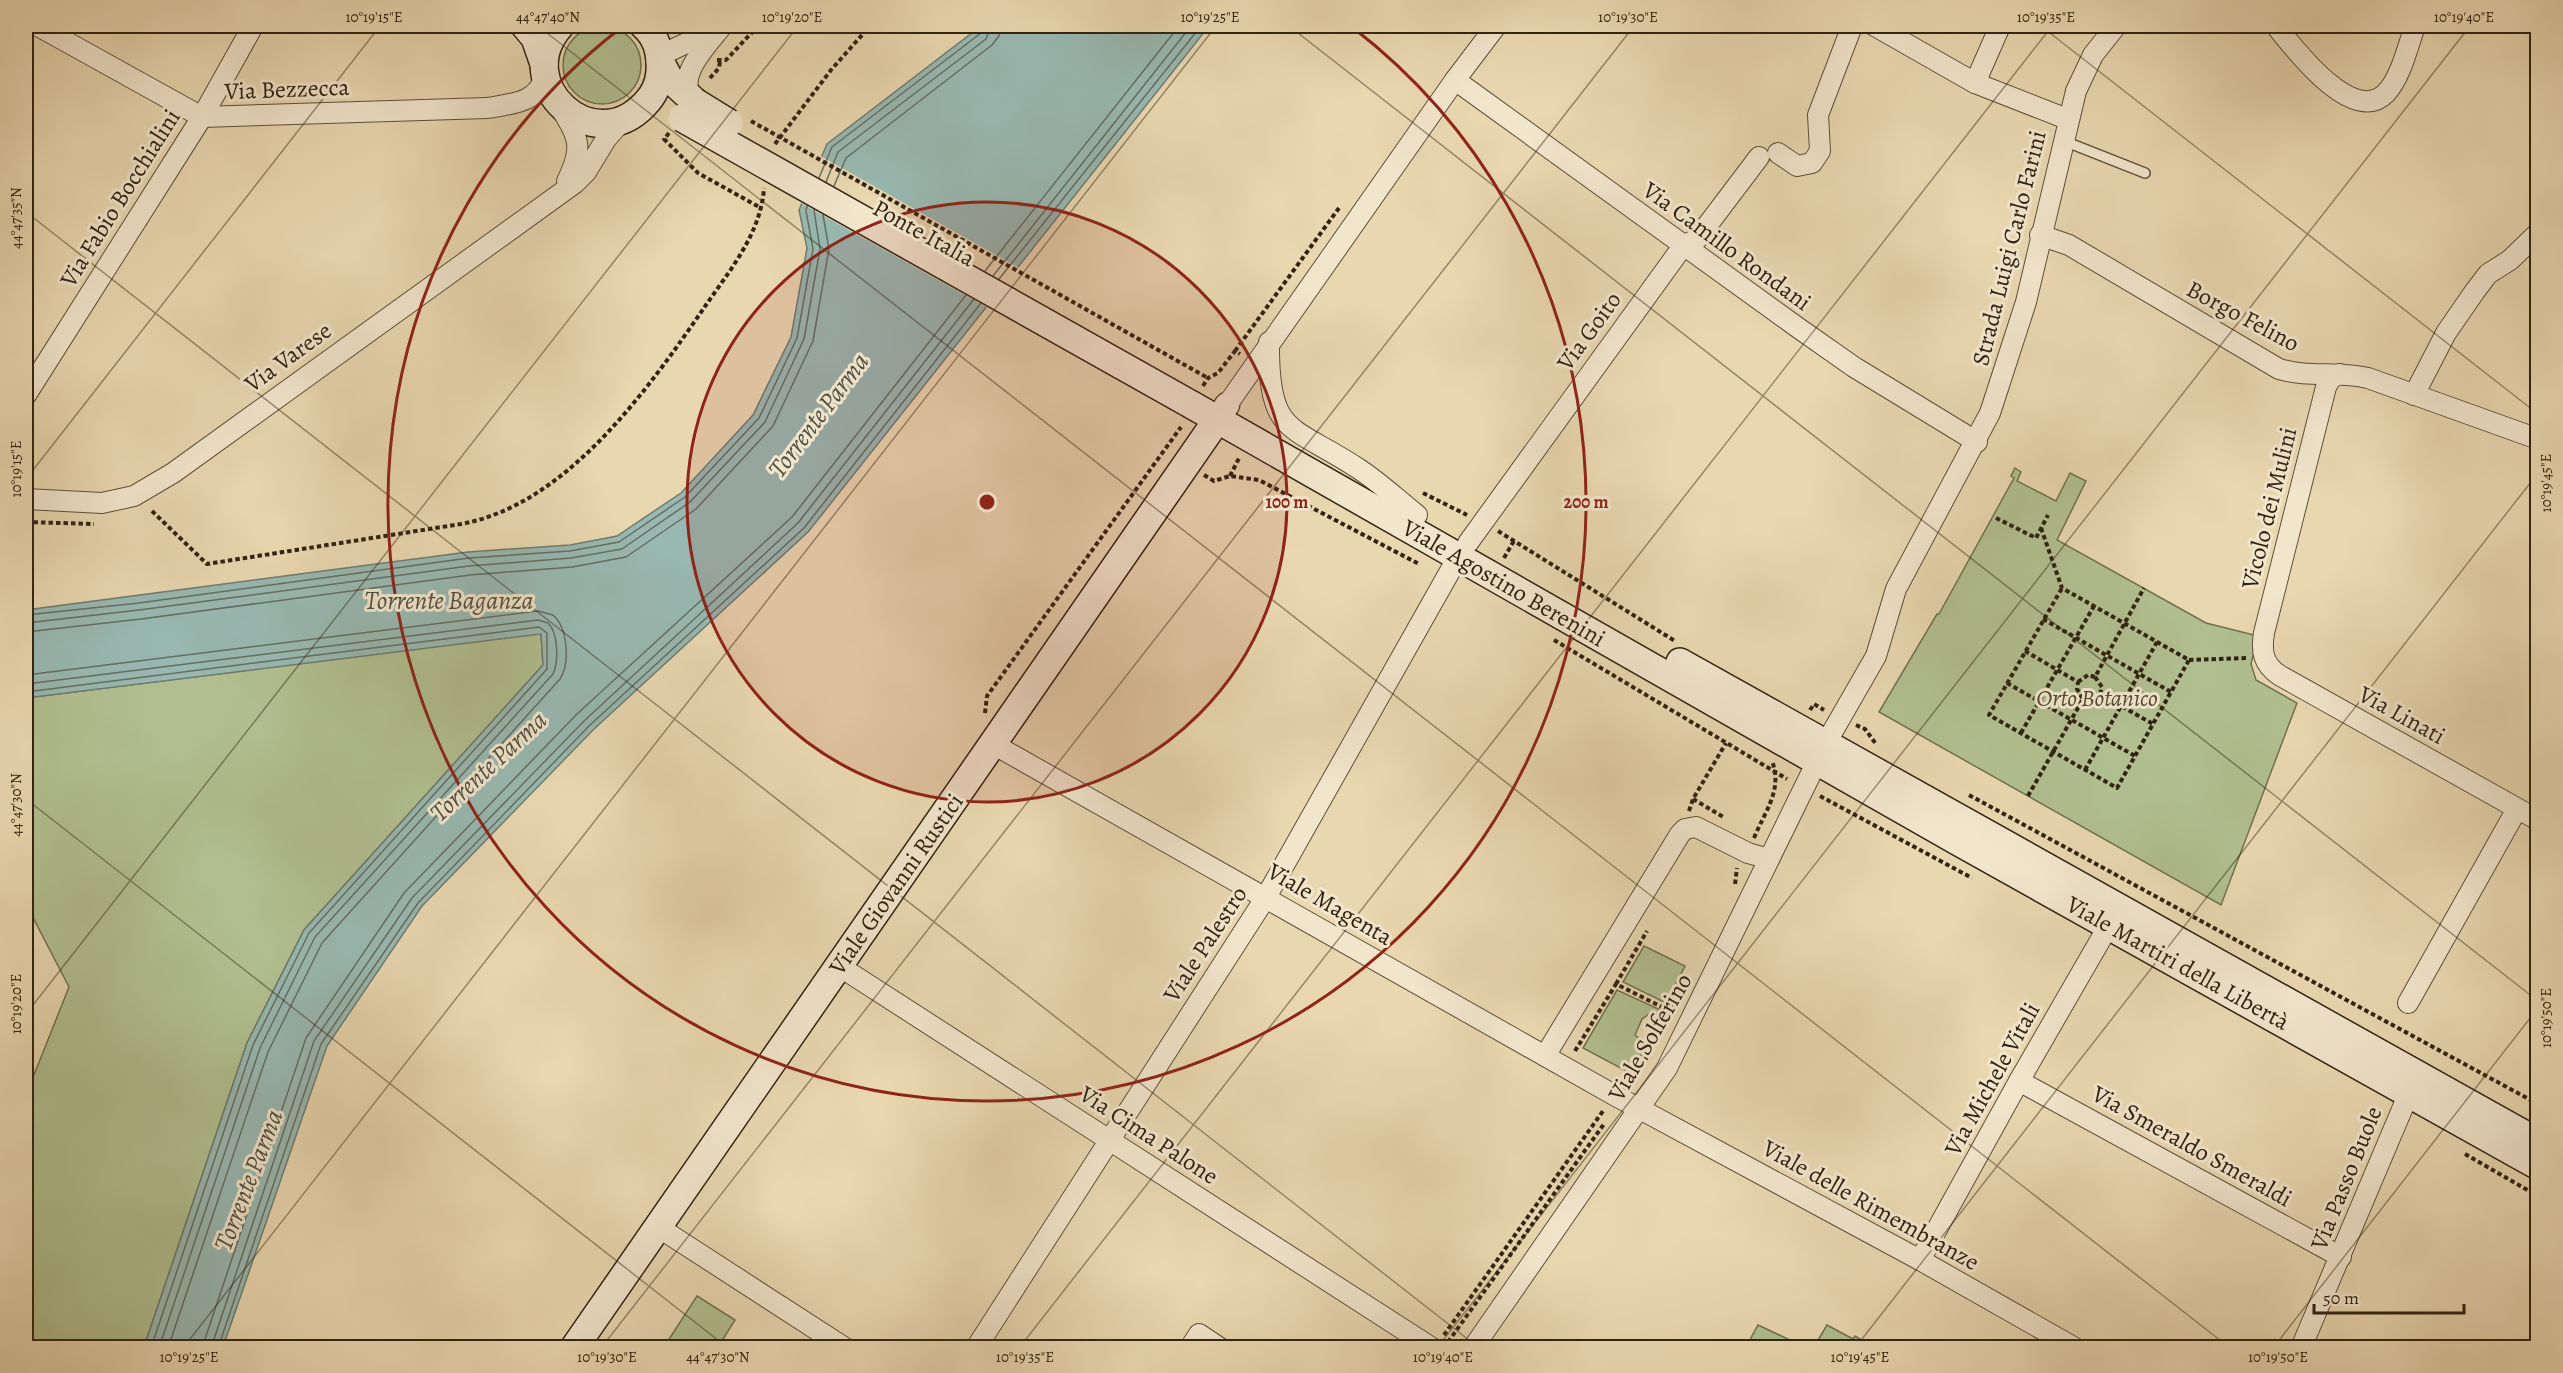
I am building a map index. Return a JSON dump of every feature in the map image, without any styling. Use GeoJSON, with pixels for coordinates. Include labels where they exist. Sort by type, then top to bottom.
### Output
{"type":"FeatureCollection","features":[{"type":"Feature","properties":{"kind":"main road"},"geometry":{"type":"LineString","coordinates":[[525,26],[535,38],[556,101]]}},
{"type":"Feature","properties":{"kind":"main road"},"geometry":{"type":"LineString","coordinates":[[544,69],[549,43],[560,26]]}},
{"type":"Feature","properties":{"kind":"main road","name":"Ponte Italia"},"geometry":{"type":"LineString","coordinates":[[646,27],[683,116]]}},
{"type":"Feature","properties":{"kind":"main road"},"geometry":{"type":"LineString","coordinates":[[632,115],[656,88],[660,59]]}},
{"type":"Feature","properties":{"kind":"main road","name":"Ponte Italia"},"geometry":{"type":"LineString","coordinates":[[556,101],[568,112],[582,120],[598,124],[632,115],[683,116],[1195,400]]}},
{"type":"Feature","properties":{"kind":"main road","name":"Viale Agostino Berenini"},"geometry":{"type":"LineString","coordinates":[[1195,400],[1418,503],[1463,550]]}},
{"type":"Feature","properties":{"kind":"main road","name":"Viale Agostino Berenini"},"geometry":{"type":"LineString","coordinates":[[1222,413],[1822,752]]}},
{"type":"Feature","properties":{"kind":"main road","name":"Viale Giovanni Rustici"},"geometry":{"type":"LineString","coordinates":[[574,1347],[993,744],[1174,457],[1222,413]]}},
{"type":"Feature","properties":{"kind":"main road"},"geometry":{"type":"LineString","coordinates":[[1822,752],[2007,843],[2538,1142]]}},
{"type":"Feature","properties":{"kind":"main road","name":"Viale Martiri della Libertà"},"geometry":{"type":"LineString","coordinates":[[1822,752],[2109,925],[2538,1166]]}},
{"type":"Feature","properties":{"kind":"street","name":"Via Bezzecca"},"geometry":{"type":"LineString","coordinates":[[38,26],[202,117],[488,108],[526,101],[538,92],[544,69]]}},
{"type":"Feature","properties":{"kind":"street","name":"Via Fabio Bocchialini"},"geometry":{"type":"LineString","coordinates":[[26,395],[202,117],[253,26]]}},
{"type":"Feature","properties":{"kind":"street"},"geometry":{"type":"LineString","coordinates":[[660,59],[721,26]]}},
{"type":"Feature","properties":{"kind":"street"},"geometry":{"type":"LineString","coordinates":[[683,116],[689,74],[721,26]]}},
{"type":"Feature","properties":{"kind":"street"},"geometry":{"type":"LineString","coordinates":[[1222,413],[1269,342],[1496,26]]}},
{"type":"Feature","properties":{"kind":"street","name":"Via Goito"},"geometry":{"type":"LineString","coordinates":[[1463,550],[1683,246],[1697,239],[1768,155],[1797,166],[1812,163],[1820,151],[1818,115],[1852,26]]}},
{"type":"Feature","properties":{"kind":"street"},"geometry":{"type":"LineString","coordinates":[[1875,26],[1975,83],[2067,119]]}},
{"type":"Feature","properties":{"kind":"street"},"geometry":{"type":"LineString","coordinates":[[1975,83],[2000,26]]}},
{"type":"Feature","properties":{"kind":"street","name":"Strada Luigi Carlo Farini"},"geometry":{"type":"LineString","coordinates":[[1822,752],[1876,656],[1896,589],[1977,442],[1995,398],[2020,324],[2067,119],[2087,66],[2115,26]]}},
{"type":"Feature","properties":{"kind":"street"},"geometry":{"type":"LineString","coordinates":[[2276,26],[2314,70],[2352,98],[2370,101],[2379,98],[2390,88],[2415,26]]}},
{"type":"Feature","properties":{"kind":"street","name":"Via Camillo Rondani"},"geometry":{"type":"LineString","coordinates":[[1455,80],[1854,367],[1977,442]]}},
{"type":"Feature","properties":{"kind":"street","name":"Via Varese"},"geometry":{"type":"LineString","coordinates":[[556,101],[575,132],[579,147],[574,167],[558,193]]}},
{"type":"Feature","properties":{"kind":"street","name":"Via Varese"},"geometry":{"type":"LineString","coordinates":[[26,499],[102,503],[134,496],[173,473],[583,176],[600,146],[632,115]]}},
{"type":"Feature","properties":{"kind":"street"},"geometry":{"type":"LineString","coordinates":[[2414,395],[2446,333],[2475,291],[2488,274],[2510,260],[2538,232]]}},
{"type":"Feature","properties":{"kind":"street","name":"Borgo Felino"},"geometry":{"type":"LineString","coordinates":[[2040,235],[2069,245],[2268,364],[2304,375],[2340,374],[2368,378],[2538,439]]}},
{"type":"Feature","properties":{"kind":"street"},"geometry":{"type":"LineString","coordinates":[[1269,342],[1272,396],[1278,412],[1288,425],[1311,442],[1418,503]]}},
{"type":"Feature","properties":{"kind":"street","name":"Vicolo dei Mulini"},"geometry":{"type":"LineString","coordinates":[[2264,658],[2264,633],[2326,387],[2331,378],[2340,374]]}},
{"type":"Feature","properties":{"kind":"street","name":"Viale Palestro"},"geometry":{"type":"LineString","coordinates":[[976,1347],[1266,897],[1463,550]]}},
{"type":"Feature","properties":{"kind":"street","name":"Via Linati"},"geometry":{"type":"LineString","coordinates":[[2264,658],[2279,675],[2538,820]]}},
{"type":"Feature","properties":{"kind":"street","name":"Viale Magenta"},"geometry":{"type":"LineString","coordinates":[[993,744],[1641,1108]]}},
{"type":"Feature","properties":{"kind":"street","name":"Viale Solferino"},"geometry":{"type":"LineString","coordinates":[[1473,1347],[1641,1108],[1674,1056],[1822,752]]}},
{"type":"Feature","properties":{"kind":"street"},"geometry":{"type":"LineString","coordinates":[[2408,1003],[2517,809]]}},
{"type":"Feature","properties":{"kind":"street"},"geometry":{"type":"LineString","coordinates":[[1545,1056],[1675,840],[1691,827],[1701,828],[1745,851],[1769,859]]}},
{"type":"Feature","properties":{"kind":"street","name":"Via Michele Vitali"},"geometry":{"type":"LineString","coordinates":[[1920,1260],[2109,925]]}},
{"type":"Feature","properties":{"kind":"street","name":"Via Cima Palone"},"geometry":{"type":"LineString","coordinates":[[839,966],[1109,1140],[1437,1343]]}},
{"type":"Feature","properties":{"kind":"street","name":"Via Smeraldo Smeraldi"},"geometry":{"type":"LineString","coordinates":[[2019,1081],[2341,1257]]}},
{"type":"Feature","properties":{"kind":"street","name":"Via Passo Buole"},"geometry":{"type":"LineString","coordinates":[[2301,1347],[2409,1093]]}},
{"type":"Feature","properties":{"kind":"street","name":"Viale delle Rimembranze"},"geometry":{"type":"LineString","coordinates":[[1641,1108],[2075,1347]]}},
{"type":"Feature","properties":{"kind":"street"},"geometry":{"type":"LineString","coordinates":[[658,1227],[845,1347]]}},
{"type":"Feature","properties":{"kind":"street"},"geometry":{"type":"LineString","coordinates":[[1190,1347],[1199,1334],[1220,1347]]}},
{"type":"Feature","properties":{"kind":"lane"},"geometry":{"type":"LineString","coordinates":[[2062,141],[2145,172]]}},
{"type":"Feature","properties":{"kind":"path"},"geometry":{"type":"LineString","coordinates":[[770,153],[815,89],[870,26]]}},
{"type":"Feature","properties":{"kind":"path"},"geometry":{"type":"LineString","coordinates":[[683,116],[664,139],[688,165],[761,208]]}},
{"type":"Feature","properties":{"kind":"path"},"geometry":{"type":"LineString","coordinates":[[743,117],[1195,400]]}},
{"type":"Feature","properties":{"kind":"path"},"geometry":{"type":"LineString","coordinates":[[152,511],[207,564],[461,524],[489,518],[512,509],[580,459],[645,392],[739,258],[761,208],[765,183]]}},
{"type":"Feature","properties":{"kind":"path"},"geometry":{"type":"LineString","coordinates":[[985,716],[987,696],[1174,457],[1195,400],[1235,351],[1255,363]]}},
{"type":"Feature","properties":{"kind":"path"},"geometry":{"type":"LineString","coordinates":[[1174,457],[1214,481],[1230,476],[1259,480],[1463,550],[1515,539],[1679,643]]}},
{"type":"Feature","properties":{"kind":"path"},"geometry":{"type":"LineString","coordinates":[[1418,503],[1463,550]]}},
{"type":"Feature","properties":{"kind":"path"},"geometry":{"type":"LineString","coordinates":[[1996,518],[2036,538],[2048,515]]}},
{"type":"Feature","properties":{"kind":"path"},"geometry":{"type":"LineString","coordinates":[[2041,528],[2062,588],[2189,660],[2264,658]]}},
{"type":"Feature","properties":{"kind":"path"},"geometry":{"type":"LineString","coordinates":[[2062,588],[1989,715],[2053,752],[2117,788],[2189,660]]}},
{"type":"Feature","properties":{"kind":"path"},"geometry":{"type":"LineString","coordinates":[[2095,677],[2144,588]]}},
{"type":"Feature","properties":{"kind":"path"},"geometry":{"type":"LineString","coordinates":[[2021,733],[2094,606]]}},
{"type":"Feature","properties":{"kind":"path"},"geometry":{"type":"LineString","coordinates":[[2043,620],[2171,692]]}},
{"type":"Feature","properties":{"kind":"path"},"geometry":{"type":"LineString","coordinates":[[1552,640],[1776,773],[1838,806]]}},
{"type":"Feature","properties":{"kind":"path"},"geometry":{"type":"LineString","coordinates":[[2085,770],[2157,642]]}},
{"type":"Feature","properties":{"kind":"path"},"geometry":{"type":"LineString","coordinates":[[2025,651],[2078,682]]}},
{"type":"Feature","properties":{"kind":"path"},"geometry":{"type":"LineString","coordinates":[[2084,676],[2095,677],[2102,687],[2100,694],[2094,699],[2083,699],[2076,689],[2078,682],[2084,676]]}},
{"type":"Feature","properties":{"kind":"path"},"geometry":{"type":"LineString","coordinates":[[2007,683],[2135,756]]}},
{"type":"Feature","properties":{"kind":"path"},"geometry":{"type":"LineString","coordinates":[[2100,694],[2153,724]]}},
{"type":"Feature","properties":{"kind":"path"},"geometry":{"type":"LineString","coordinates":[[2028,796],[2083,699]]}},
{"type":"Feature","properties":{"kind":"path"},"geometry":{"type":"LineString","coordinates":[[1808,713],[1814,704],[1865,729],[1876,744],[1886,750]]}},
{"type":"Feature","properties":{"kind":"path"},"geometry":{"type":"LineString","coordinates":[[1691,827],[1689,812],[1693,798],[1726,743]]}},
{"type":"Feature","properties":{"kind":"path"},"geometry":{"type":"LineString","coordinates":[[1730,895],[1736,885],[1735,876],[1745,851],[1775,795],[1776,773]]}},
{"type":"Feature","properties":{"kind":"path"},"geometry":{"type":"LineString","coordinates":[[1959,789],[2538,1104]]}},
{"type":"Feature","properties":{"kind":"path"},"geometry":{"type":"LineString","coordinates":[[1693,798],[1732,822]]}},
{"type":"Feature","properties":{"kind":"path"},"geometry":{"type":"LineString","coordinates":[[1565,1067],[1647,931]]}},
{"type":"Feature","properties":{"kind":"path"},"geometry":{"type":"LineString","coordinates":[[1640,1071],[1687,979]]}},
{"type":"Feature","properties":{"kind":"path"},"geometry":{"type":"LineString","coordinates":[[1616,984],[1670,1011]]}},
{"type":"Feature","properties":{"kind":"path"},"geometry":{"type":"LineString","coordinates":[[1437,1343],[1618,1097]]}},
{"type":"Feature","properties":{"kind":"path"},"geometry":{"type":"LineString","coordinates":[[1444,1347],[1618,1097]]}},
{"type":"Feature","properties":{"kind":"green space"},"geometry":{"type":"Polygon","coordinates":[[[594,26],[610,26],[624,32],[635,43],[641,57],[641,73],[635,87],[624,98],[610,104],[594,104],[580,98],[569,87],[563,73],[563,57],[569,43],[580,32],[594,26]]]}},
{"type":"Feature","properties":{"kind":"green space","name":"Orto Botanico"},"geometry":{"type":"Polygon","coordinates":[[[2015,468],[2021,472],[2017,481],[2056,501],[2070,473],[2086,481],[2057,540],[2206,623],[2258,636],[2251,664],[2256,680],[2297,703],[2221,905],[1879,712],[1939,614],[2014,478],[2011,476],[2015,468]]]}},
{"type":"Feature","properties":{"kind":"green space"},"geometry":{"type":"Polygon","coordinates":[[[541,633],[543,665],[304,930],[247,1043],[144,1347],[26,1347],[26,1095],[69,987],[26,904],[26,698],[541,633]]]}},
{"type":"Feature","properties":{"kind":"green space"},"geometry":{"type":"Polygon","coordinates":[[[1644,946],[1685,966],[1666,1003],[1623,982],[1644,946]]]}},
{"type":"Feature","properties":{"kind":"green space"},"geometry":{"type":"Polygon","coordinates":[[[1617,990],[1663,1011],[1659,1019],[1649,1014],[1642,1019],[1635,1035],[1647,1044],[1634,1069],[1628,1072],[1583,1048],[1617,990]]]}},
{"type":"Feature","properties":{"kind":"green space"},"geometry":{"type":"Polygon","coordinates":[[[697,1296],[735,1320],[718,1347],[664,1347],[697,1296]]]}},
{"type":"Feature","properties":{"kind":"green space"},"geometry":{"type":"Polygon","coordinates":[[[1758,1325],[1790,1340],[1793,1347],[1746,1347],[1758,1325]]]}},
{"type":"Feature","properties":{"kind":"green space"},"geometry":{"type":"Polygon","coordinates":[[[1827,1325],[1853,1339],[1855,1336],[1872,1346],[1814,1347],[1827,1325]]]}},
{"type":"Feature","properties":{"kind":"water"},"geometry":{"type":"Polygon","coordinates":[[[981,26],[1209,26],[808,532],[593,730],[422,906],[327,1046],[223,1347],[144,1347],[247,1043],[304,930],[543,665],[541,634],[26,698],[26,610],[468,552],[570,545],[617,536],[681,493],[753,415],[791,337],[807,248],[799,210],[827,144],[981,26]]]}},
{"type":"Feature","properties":{"kind":"pier"},"geometry":{"type":"Polygon","coordinates":[[[819,155],[1019,268],[988,308],[799,202],[819,155]]]}},
{"type":"Feature","properties":{"kind":"water label","name":"Torrente Parma"},"geometry":{"type":"Point","coordinates":[818,415]}},
{"type":"Feature","properties":{"kind":"water label","name":"Torrente Baganza"},"geometry":{"type":"Point","coordinates":[449,600]}},
{"type":"Feature","properties":{"kind":"water label","name":"Torrente Parma"},"geometry":{"type":"Point","coordinates":[488,766]}},
{"type":"Feature","properties":{"kind":"water label","name":"Torrente Parma"},"geometry":{"type":"Point","coordinates":[248,1180]}}]}
